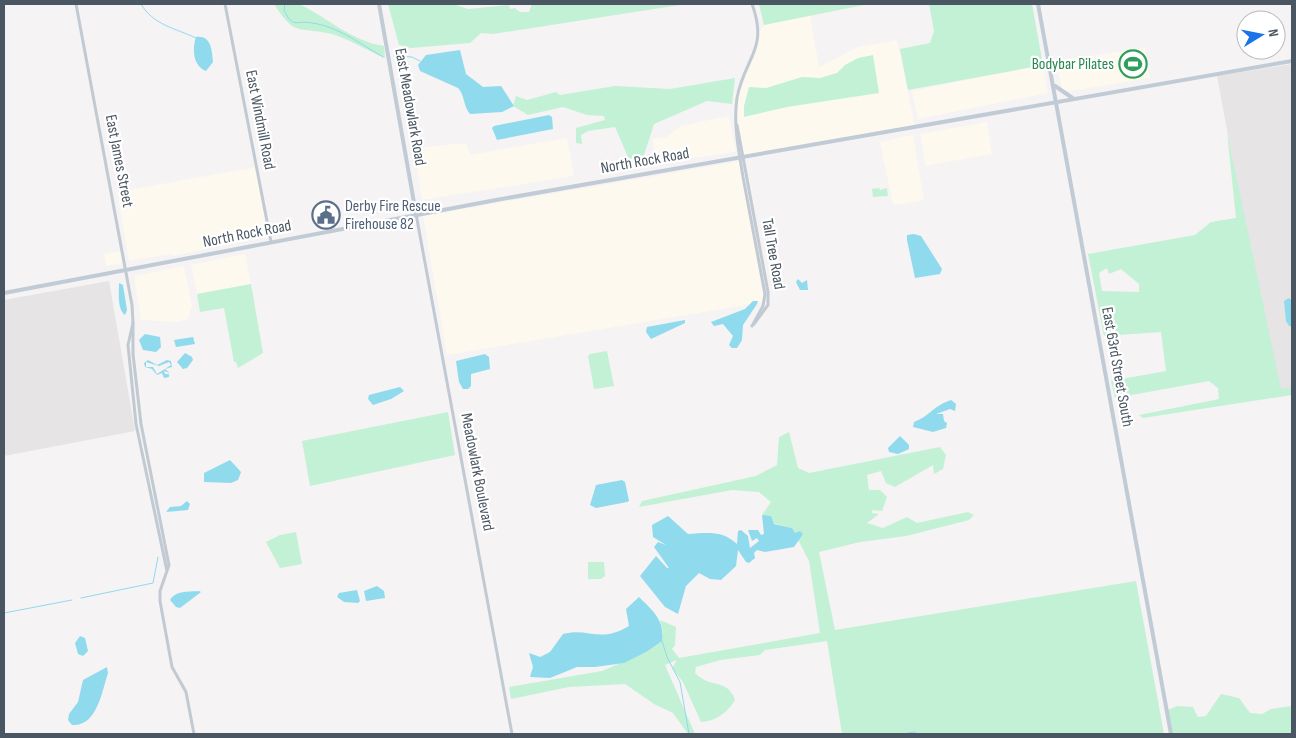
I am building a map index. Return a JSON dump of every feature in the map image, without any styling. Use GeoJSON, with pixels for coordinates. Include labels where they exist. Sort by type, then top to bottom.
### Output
{"type":"FeatureCollection","features":[{"type":"Feature","properties":{"kind":"main road","name":"East Meadowlark Road"},"geometry":{"type":"LineString","coordinates":[[379,4],[416,214]]}},
{"type":"Feature","properties":{"kind":"main road","name":"East 63rd Street South"},"geometry":{"type":"LineString","coordinates":[[1038,4],[1171,734]]}},
{"type":"Feature","properties":{"kind":"main road","name":"North Rock Road"},"geometry":{"type":"LineString","coordinates":[[4,293],[416,214],[1292,61]]}},
{"type":"Feature","properties":{"kind":"main road"},"geometry":{"type":"LineString","coordinates":[[1054,86],[1074,99]]}},
{"type":"Feature","properties":{"kind":"street","name":"East James Street"},"geometry":{"type":"LineString","coordinates":[[76,4],[133,309],[132,354],[141,424],[169,565],[160,591],[160,601],[172,667],[186,692],[194,734]]}},
{"type":"Feature","properties":{"kind":"street","name":"East Windmill Road"},"geometry":{"type":"LineString","coordinates":[[225,4],[271,242]]}},
{"type":"Feature","properties":{"kind":"street","name":"Tall Tree Road"},"geometry":{"type":"LineString","coordinates":[[742,157],[769,298],[764,312],[752,326],[763,306],[765,294],[736,122],[737,98],[757,49],[759,36],[757,18],[752,4]]}},
{"type":"Feature","properties":{"kind":"street","name":"Meadowlark Boulevard"},"geometry":{"type":"LineString","coordinates":[[416,214],[512,734]]}},
{"type":"Feature","properties":{"kind":"shaded area"},"geometry":{"type":"Polygon","coordinates":[[[810,15],[819,67],[858,47],[897,40],[915,127],[744,157],[737,122],[737,98],[757,49],[759,32],[764,25],[810,15]]]}},
{"type":"Feature","properties":{"kind":"shaded area"},"geometry":{"type":"Polygon","coordinates":[[[1145,48],[1150,78],[1064,92],[1062,90],[1056,61],[1145,48]]]}},
{"type":"Feature","properties":{"kind":"shaded area"},"geometry":{"type":"Polygon","coordinates":[[[1292,64],[1292,392],[1276,395],[1217,76],[1292,64]]]}},
{"type":"Feature","properties":{"kind":"shaded area"},"geometry":{"type":"Polygon","coordinates":[[[1043,65],[1048,93],[918,119],[912,91],[1043,65]]]}},
{"type":"Feature","properties":{"kind":"shaded area"},"geometry":{"type":"Polygon","coordinates":[[[729,116],[736,152],[655,163],[653,139],[667,137],[680,126],[729,116]]]}},
{"type":"Feature","properties":{"kind":"shaded area"},"geometry":{"type":"Polygon","coordinates":[[[987,122],[992,154],[925,166],[920,134],[987,122]]]}},
{"type":"Feature","properties":{"kind":"shaded area"},"geometry":{"type":"Polygon","coordinates":[[[913,135],[924,200],[893,205],[880,142],[913,135]]]}},
{"type":"Feature","properties":{"kind":"shaded area"},"geometry":{"type":"Polygon","coordinates":[[[567,138],[574,176],[422,200],[414,148],[466,143],[470,155],[567,138]]]}},
{"type":"Feature","properties":{"kind":"shaded area"},"geometry":{"type":"Polygon","coordinates":[[[741,161],[764,302],[447,355],[423,216],[741,161]]]}},
{"type":"Feature","properties":{"kind":"shaded area"},"geometry":{"type":"Polygon","coordinates":[[[256,167],[269,238],[259,238],[172,256],[171,254],[129,261],[117,192],[256,167]]]}},
{"type":"Feature","properties":{"kind":"shaded area"},"geometry":{"type":"Polygon","coordinates":[[[120,251],[122,263],[106,266],[104,254],[120,251]]]}},
{"type":"Feature","properties":{"kind":"shaded area"},"geometry":{"type":"Polygon","coordinates":[[[245,254],[251,284],[197,294],[191,265],[245,254]]]}},
{"type":"Feature","properties":{"kind":"shaded area"},"geometry":{"type":"Polygon","coordinates":[[[184,266],[192,305],[188,319],[177,322],[141,320],[134,276],[184,266]]]}},
{"type":"Feature","properties":{"kind":"shaded area"},"geometry":{"type":"Polygon","coordinates":[[[109,281],[135,431],[4,456],[4,300],[109,281]]]}},
{"type":"Feature","properties":{"kind":"green space"},"geometry":{"type":"Polygon","coordinates":[[[292,3],[301,5],[351,35],[384,46],[385,58],[338,36],[299,29],[281,15],[274,4],[292,3]]]}},
{"type":"Feature","properties":{"kind":"green space"},"geometry":{"type":"Polygon","coordinates":[[[388,4],[453,4],[468,9],[509,5],[510,9],[515,8],[520,12],[529,12],[532,4],[686,4],[493,34],[481,33],[470,43],[411,48],[399,45],[388,4]]]}},
{"type":"Feature","properties":{"kind":"green space"},"geometry":{"type":"Polygon","coordinates":[[[759,4],[869,4],[764,25],[759,4]]]}},
{"type":"Feature","properties":{"kind":"green space"},"geometry":{"type":"Polygon","coordinates":[[[929,4],[1032,4],[1043,65],[908,90],[900,49],[930,43],[934,31],[929,4]]]}},
{"type":"Feature","properties":{"kind":"green space"},"geometry":{"type":"Polygon","coordinates":[[[873,55],[879,93],[787,107],[744,117],[744,106],[749,87],[766,88],[802,77],[820,78],[837,73],[845,65],[858,58],[873,55]]]}},
{"type":"Feature","properties":{"kind":"green space"},"geometry":{"type":"Polygon","coordinates":[[[735,78],[732,104],[707,101],[654,124],[644,155],[629,159],[615,127],[588,131],[581,135],[582,144],[576,143],[576,128],[605,120],[604,116],[587,115],[563,107],[528,115],[513,106],[516,96],[527,100],[556,92],[560,95],[615,86],[670,89],[735,78]]]}},
{"type":"Feature","properties":{"kind":"green space"},"geometry":{"type":"Polygon","coordinates":[[[1227,132],[1281,389],[1292,387],[1292,395],[1143,418],[1139,415],[1219,399],[1218,388],[1209,381],[1115,398],[1111,381],[1166,371],[1161,332],[1104,336],[1088,254],[1195,235],[1211,222],[1236,218],[1227,132]],[[1107,268],[1099,273],[1102,291],[1139,292],[1139,284],[1121,269],[1109,274],[1107,268]]]}},
{"type":"Feature","properties":{"kind":"green space"},"geometry":{"type":"Polygon","coordinates":[[[879,188],[880,190],[887,188],[888,196],[873,197],[872,189],[879,188]]]}},
{"type":"Feature","properties":{"kind":"green space"},"geometry":{"type":"Polygon","coordinates":[[[251,284],[263,353],[238,368],[236,362],[234,362],[224,308],[200,312],[197,294],[251,284]]]}},
{"type":"Feature","properties":{"kind":"green space"},"geometry":{"type":"Polygon","coordinates":[[[607,351],[614,386],[594,389],[588,356],[607,351]]]}},
{"type":"Feature","properties":{"kind":"green space"},"geometry":{"type":"Polygon","coordinates":[[[448,412],[455,455],[310,486],[302,441],[448,412]]]}},
{"type":"Feature","properties":{"kind":"green space"},"geometry":{"type":"Polygon","coordinates":[[[789,432],[798,468],[809,473],[940,447],[946,455],[943,469],[934,474],[933,465],[895,487],[886,483],[881,471],[867,475],[869,490],[880,490],[887,497],[882,511],[872,510],[872,513],[879,514],[867,523],[883,528],[907,517],[917,523],[968,512],[974,515],[969,520],[906,536],[860,542],[819,552],[835,630],[1136,581],[1164,734],[842,734],[827,641],[765,650],[760,655],[720,660],[696,667],[695,673],[707,681],[728,689],[735,700],[721,716],[701,722],[683,682],[672,668],[677,660],[665,665],[695,734],[688,734],[673,713],[654,704],[625,684],[569,687],[511,699],[509,687],[602,671],[646,652],[663,633],[660,620],[676,627],[675,645],[672,649],[679,658],[820,633],[809,561],[792,528],[769,522],[762,515],[771,502],[759,492],[732,490],[639,507],[642,501],[756,476],[777,465],[779,437],[789,432]]]}},
{"type":"Feature","properties":{"kind":"green space"},"geometry":{"type":"Polygon","coordinates":[[[296,532],[302,564],[280,568],[266,542],[280,535],[296,532]]]}},
{"type":"Feature","properties":{"kind":"green space"},"geometry":{"type":"Polygon","coordinates":[[[588,562],[604,562],[605,576],[601,579],[588,579],[588,562]]]}},
{"type":"Feature","properties":{"kind":"green space"},"geometry":{"type":"Polygon","coordinates":[[[1221,694],[1239,698],[1250,713],[1262,714],[1271,709],[1292,706],[1292,734],[1171,734],[1166,711],[1177,706],[1193,707],[1198,717],[1206,716],[1221,694]]]}},
{"type":"Feature","properties":{"kind":"water"},"geometry":{"type":"Polygon","coordinates":[[[196,37],[205,38],[210,44],[213,62],[206,71],[196,61],[194,47],[196,37]]]}},
{"type":"Feature","properties":{"kind":"water"},"geometry":{"type":"Polygon","coordinates":[[[460,50],[466,74],[483,87],[501,86],[514,106],[502,112],[470,114],[458,88],[420,71],[418,65],[426,55],[460,50]]]}},
{"type":"Feature","properties":{"kind":"water"},"geometry":{"type":"Polygon","coordinates":[[[549,115],[552,117],[553,129],[497,140],[492,128],[494,126],[549,115]]]}},
{"type":"Feature","properties":{"kind":"water"},"geometry":{"type":"Polygon","coordinates":[[[907,235],[921,236],[942,269],[940,274],[915,278],[907,240],[907,235]]]}},
{"type":"Feature","properties":{"kind":"water"},"geometry":{"type":"Polygon","coordinates":[[[798,279],[802,283],[807,280],[808,290],[800,290],[796,282],[798,279]]]}},
{"type":"Feature","properties":{"kind":"water"},"geometry":{"type":"Polygon","coordinates":[[[119,283],[123,285],[127,310],[125,315],[120,305],[119,283]]]}},
{"type":"Feature","properties":{"kind":"water"},"geometry":{"type":"Polygon","coordinates":[[[1289,298],[1292,301],[1292,326],[1289,326],[1286,321],[1284,301],[1289,298]]]}},
{"type":"Feature","properties":{"kind":"water"},"geometry":{"type":"Polygon","coordinates":[[[753,301],[758,301],[743,325],[742,340],[737,348],[732,348],[729,345],[733,336],[723,324],[714,326],[711,322],[745,309],[753,301]]]}},
{"type":"Feature","properties":{"kind":"water"},"geometry":{"type":"Polygon","coordinates":[[[685,320],[685,323],[651,339],[646,332],[647,327],[685,320]]]}},
{"type":"Feature","properties":{"kind":"water"},"geometry":{"type":"Polygon","coordinates":[[[145,334],[160,337],[161,347],[156,352],[143,350],[139,340],[145,334]]]}},
{"type":"Feature","properties":{"kind":"water"},"geometry":{"type":"Polygon","coordinates":[[[193,337],[195,344],[176,347],[174,340],[193,337]]]}},
{"type":"Feature","properties":{"kind":"water"},"geometry":{"type":"Polygon","coordinates":[[[185,353],[192,357],[193,360],[187,368],[183,369],[177,362],[185,353]]]}},
{"type":"Feature","properties":{"kind":"water"},"geometry":{"type":"Polygon","coordinates":[[[485,354],[489,357],[490,369],[471,374],[471,386],[468,389],[463,389],[459,382],[456,361],[485,354]]]}},
{"type":"Feature","properties":{"kind":"water"},"geometry":{"type":"Polygon","coordinates":[[[148,360],[157,365],[167,360],[171,361],[172,367],[165,369],[170,373],[164,371],[165,374],[169,374],[169,377],[164,378],[162,373],[157,375],[152,369],[145,367],[144,363],[148,360]],[[146,362],[146,367],[153,367],[157,374],[171,365],[169,362],[159,366],[146,362]]]}},
{"type":"Feature","properties":{"kind":"water"},"geometry":{"type":"Polygon","coordinates":[[[400,387],[404,391],[391,399],[373,405],[368,399],[369,395],[400,387]]]}},
{"type":"Feature","properties":{"kind":"water"},"geometry":{"type":"Polygon","coordinates":[[[951,400],[956,404],[955,411],[950,409],[936,414],[943,414],[944,421],[947,423],[946,428],[933,432],[913,427],[914,422],[951,400]]]}},
{"type":"Feature","properties":{"kind":"water"},"geometry":{"type":"Polygon","coordinates":[[[900,436],[909,445],[909,449],[898,454],[889,452],[888,448],[900,436]]]}},
{"type":"Feature","properties":{"kind":"water"},"geometry":{"type":"Polygon","coordinates":[[[230,460],[241,472],[238,480],[231,483],[204,482],[204,473],[230,460]]]}},
{"type":"Feature","properties":{"kind":"water"},"geometry":{"type":"Polygon","coordinates":[[[622,480],[625,482],[629,501],[596,508],[590,505],[596,485],[622,480]]]}},
{"type":"Feature","properties":{"kind":"water"},"geometry":{"type":"Polygon","coordinates":[[[187,501],[190,504],[188,510],[166,512],[170,507],[181,506],[187,501]]]}},
{"type":"Feature","properties":{"kind":"water"},"geometry":{"type":"Polygon","coordinates":[[[762,515],[771,516],[774,524],[792,528],[795,533],[800,531],[803,534],[794,547],[765,552],[757,550],[754,553],[755,558],[749,563],[746,562],[738,550],[736,566],[721,580],[710,579],[699,573],[686,586],[678,614],[665,607],[640,576],[656,556],[669,568],[654,547],[658,542],[666,545],[653,537],[652,525],[668,516],[688,534],[720,534],[737,544],[738,531],[741,530],[748,536],[750,548],[759,541],[757,538],[752,541],[748,530],[758,530],[761,535],[764,534],[762,515]]]}},
{"type":"Feature","properties":{"kind":"water"},"geometry":{"type":"Polygon","coordinates":[[[377,586],[384,591],[385,598],[366,601],[364,591],[377,586]]]}},
{"type":"Feature","properties":{"kind":"water"},"geometry":{"type":"Polygon","coordinates":[[[357,590],[360,601],[358,603],[344,602],[337,597],[339,593],[357,590]]]}},
{"type":"Feature","properties":{"kind":"water"},"geometry":{"type":"Polygon","coordinates":[[[201,592],[180,608],[176,607],[170,600],[179,593],[201,592]]]}},
{"type":"Feature","properties":{"kind":"water"},"geometry":{"type":"Polygon","coordinates":[[[639,597],[653,611],[659,621],[662,627],[662,641],[646,652],[624,663],[595,667],[577,667],[550,678],[530,677],[533,667],[529,653],[540,657],[550,652],[563,634],[580,632],[602,635],[619,631],[629,626],[626,609],[639,597]]]}},
{"type":"Feature","properties":{"kind":"water"},"geometry":{"type":"Polygon","coordinates":[[[80,636],[85,638],[88,651],[83,656],[78,654],[75,643],[80,636]]]}},
{"type":"Feature","properties":{"kind":"water"},"geometry":{"type":"Polygon","coordinates":[[[107,667],[108,673],[93,714],[80,724],[72,725],[68,720],[69,714],[78,702],[83,680],[107,667]]]}},
{"type":"Feature","properties":{"kind":"waterway"},"geometry":{"type":"LineString","coordinates":[[141,4],[158,21],[196,38]]}},
{"type":"Feature","properties":{"kind":"waterway"},"geometry":{"type":"LineString","coordinates":[[285,4],[284,10],[292,22],[306,22],[331,28],[383,57]]}},
{"type":"Feature","properties":{"kind":"waterway"},"geometry":{"type":"LineString","coordinates":[[394,56],[412,57],[420,61]]}},
{"type":"Feature","properties":{"kind":"waterway"},"geometry":{"type":"LineString","coordinates":[[81,598],[153,583],[158,557]]}},
{"type":"Feature","properties":{"kind":"waterway"},"geometry":{"type":"LineString","coordinates":[[4,613],[72,600]]}},
{"type":"Feature","properties":{"kind":"waterway"},"geometry":{"type":"LineString","coordinates":[[662,641],[667,657],[680,682],[689,734]]}},
{"type":"Feature","properties":{"kind":"waterway"},"geometry":{"type":"LineString","coordinates":[[903,734],[914,732],[918,734]]}},
{"type":"Feature","properties":{"kind":"place","name":"Bodybar Pilates"},"geometry":{"type":"Point","coordinates":[1133,64]}},
{"type":"Feature","properties":{"kind":"place","name":"Derby Fire Rescue Firehouse 82"},"geometry":{"type":"Point","coordinates":[326,215]}}]}
